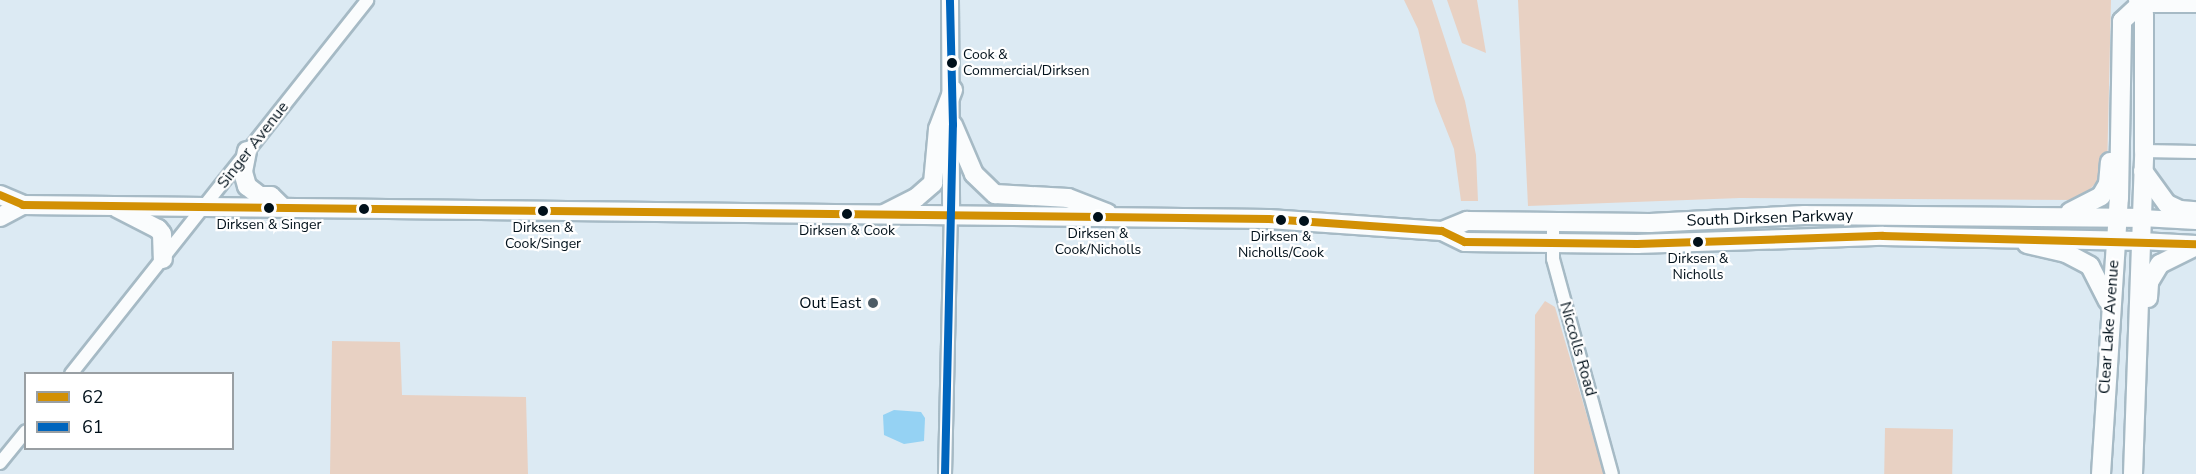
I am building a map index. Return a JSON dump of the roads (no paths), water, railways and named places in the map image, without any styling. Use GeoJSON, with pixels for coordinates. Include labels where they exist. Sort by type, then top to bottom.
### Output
{"type":"FeatureCollection","features":[{"type":"Feature","properties":{"kind":"main road","name":"Clear Lake Avenue"},"geometry":{"type":"LineString","coordinates":[[2101,474],[2115,239],[2109,216],[2121,67],[2122,21],[2138,3],[2144,15],[2144,171],[2136,444],[2133,474]]}},
{"type":"Feature","properties":{"kind":"main road"},"geometry":{"type":"LineString","coordinates":[[2058,215],[2085,207],[2101,196],[2108,184],[2112,77],[2121,67]]}},
{"type":"Feature","properties":{"kind":"main road"},"geometry":{"type":"LineString","coordinates":[[882,215],[916,198],[933,183],[938,129],[953,90]]}},
{"type":"Feature","properties":{"kind":"main road"},"geometry":{"type":"LineString","coordinates":[[953,125],[975,174],[995,194],[1068,198],[1120,218]]}},
{"type":"Feature","properties":{"kind":"main road"},"geometry":{"type":"LineString","coordinates":[[247,152],[243,172],[247,186],[260,196],[271,196],[284,209]]}},
{"type":"Feature","properties":{"kind":"main road"},"geometry":{"type":"LineString","coordinates":[[2144,171],[2167,204],[2180,210],[2196,211]]}},
{"type":"Feature","properties":{"kind":"main road","name":"South Dirksen Parkway"},"geometry":{"type":"LineString","coordinates":[[0,195],[23,205],[1269,219],[1442,231],[1466,242],[1552,243],[1835,236],[2141,241]]}},
{"type":"Feature","properties":{"kind":"main road","name":"South Dirksen Parkway"},"geometry":{"type":"LineString","coordinates":[[0,217],[23,205]]}},
{"type":"Feature","properties":{"kind":"main road"},"geometry":{"type":"LineString","coordinates":[[110,205],[158,229],[162,234],[163,259]]}},
{"type":"Feature","properties":{"kind":"main road","name":"South Dirksen Parkway"},"geometry":{"type":"LineString","coordinates":[[1442,231],[1467,221],[1650,223],[1805,215],[2058,215],[2142,218]]}},
{"type":"Feature","properties":{"kind":"main road"},"geometry":{"type":"LineString","coordinates":[[2005,238],[2066,253],[2087,264],[2101,281],[2110,306]]}},
{"type":"Feature","properties":{"kind":"main road"},"geometry":{"type":"LineString","coordinates":[[2136,444],[2145,428],[2149,282],[2168,256],[2196,245]]}},
{"type":"Feature","properties":{"kind":"main road"},"geometry":{"type":"LineString","coordinates":[[2106,368],[2114,430],[2112,474]]}},
{"type":"Feature","properties":{"kind":"street","name":"Singer Avenue"},"geometry":{"type":"LineString","coordinates":[[73,372],[367,0]]}},
{"type":"Feature","properties":{"kind":"street"},"geometry":{"type":"LineString","coordinates":[[945,474],[953,125],[950,0]]}},
{"type":"Feature","properties":{"kind":"street"},"geometry":{"type":"LineString","coordinates":[[2138,3],[2196,6]]}},
{"type":"Feature","properties":{"kind":"street"},"geometry":{"type":"LineString","coordinates":[[2144,151],[2196,152]]}},
{"type":"Feature","properties":{"kind":"street"},"geometry":{"type":"LineString","coordinates":[[2142,218],[2196,221]]}},
{"type":"Feature","properties":{"kind":"street","name":"Niccolls Road"},"geometry":{"type":"LineString","coordinates":[[1553,222],[1552,259],[1612,474]]}},
{"type":"Feature","properties":{"kind":"street"},"geometry":{"type":"LineString","coordinates":[[2141,241],[2196,245]]}},
{"type":"Feature","properties":{"kind":"street"},"geometry":{"type":"LineString","coordinates":[[0,463],[24,433]]}},
{"type":"Feature","properties":{"kind":"water"},"geometry":{"type":"Polygon","coordinates":[[[894,410],[921,412],[925,418],[924,441],[904,444],[884,435],[883,415],[894,410]]]}},
{"type":"Feature","properties":{"kind":"place","name":"Cook & Commercial/Dirksen"},"geometry":{"type":"Point","coordinates":[952,63]}},
{"type":"Feature","properties":{"kind":"place","name":"Dirksen & Singer"},"geometry":{"type":"Point","coordinates":[269,208]}},
{"type":"Feature","properties":{"kind":"place","name":"Dirksen & Cook/Singer"},"geometry":{"type":"Point","coordinates":[543,211]}},
{"type":"Feature","properties":{"kind":"place","name":"Dirksen & Cook"},"geometry":{"type":"Point","coordinates":[847,214]}},
{"type":"Feature","properties":{"kind":"place","name":"Dirksen & Cook/Nicholls"},"geometry":{"type":"Point","coordinates":[1098,217]}},
{"type":"Feature","properties":{"kind":"place","name":"Dirksen & Nicholls/Cook"},"geometry":{"type":"Point","coordinates":[1281,220]}},
{"type":"Feature","properties":{"kind":"place","name":"Dirksen & Nicholls"},"geometry":{"type":"Point","coordinates":[1698,242]}},
{"type":"Feature","properties":{"kind":"place","name":"Out East"},"geometry":{"type":"Point","coordinates":[873,303]}}]}
